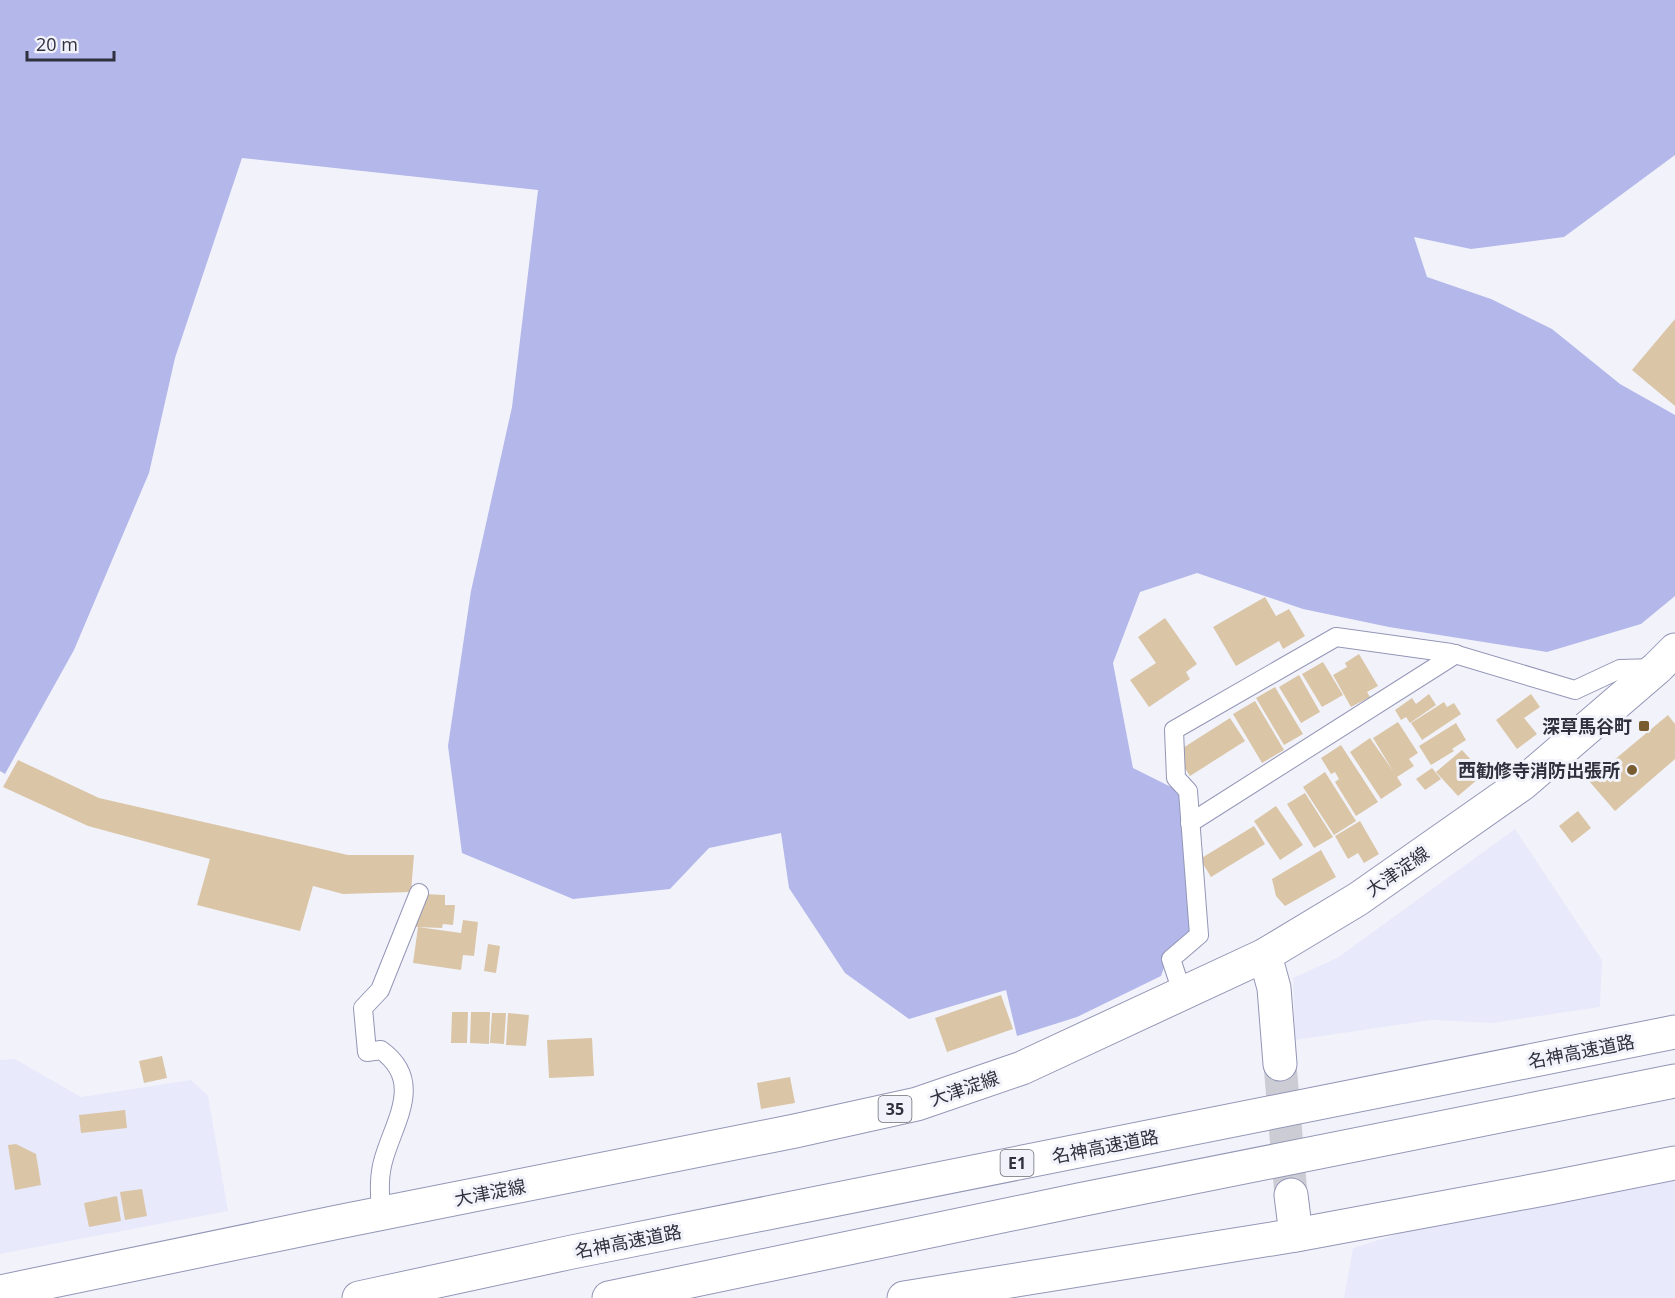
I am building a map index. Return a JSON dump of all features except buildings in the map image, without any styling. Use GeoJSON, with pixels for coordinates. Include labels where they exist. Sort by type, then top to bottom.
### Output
{"type":"FeatureCollection","features":[{"type":"Feature","properties":{"kind":"main road","name":"大津淀線"},"geometry":{"type":"LineString","coordinates":[[0,1292],[381,1213],[795,1131],[917,1104],[1022,1068],[1265,955],[1358,898],[1522,783],[1666,659]]}},
{"type":"Feature","properties":{"kind":"main road"},"geometry":{"type":"LineString","coordinates":[[1265,955],[1274,988],[1280,1064]]}},
{"type":"Feature","properties":{"kind":"main road","name":"名神高速道路"},"geometry":{"type":"LineString","coordinates":[[359,1298],[572,1252],[1675,1032]]}},
{"type":"Feature","properties":{"kind":"main road"},"geometry":{"type":"LineString","coordinates":[[609,1298],[1675,1080]]}},
{"type":"Feature","properties":{"kind":"main road"},"geometry":{"type":"LineString","coordinates":[[904,1298],[1296,1235],[1675,1163]]}},
{"type":"Feature","properties":{"kind":"main road"},"geometry":{"type":"LineString","coordinates":[[1291,1195],[1296,1235]]}},
{"type":"Feature","properties":{"kind":"lane"},"geometry":{"type":"LineString","coordinates":[[1182,992],[1171,959],[1198,935],[1188,791],[1176,778],[1174,730],[1336,637],[1456,654],[1575,690],[1620,669],[1666,659]]}},
{"type":"Feature","properties":{"kind":"lane"},"geometry":{"type":"LineString","coordinates":[[1190,823],[1456,654]]}},
{"type":"Feature","properties":{"kind":"lane"},"geometry":{"type":"LineString","coordinates":[[381,1213],[379,1184],[384,1159],[405,1097],[398,1066],[392,1058],[381,1050],[367,1052],[363,1008],[380,990],[418,893]]}},
{"type":"Feature","properties":{"kind":"shaded area"},"geometry":{"type":"Polygon","coordinates":[[[0,0],[1675,0],[1675,155],[1564,237],[1471,249],[1414,237],[1427,277],[1491,299],[1552,329],[1620,384],[1675,415],[1675,596],[1641,624],[1547,652],[1389,627],[1303,609],[1197,573],[1140,592],[1113,663],[1133,768],[1181,792],[1192,933],[1168,956],[1161,976],[1077,1017],[1017,1036],[1006,990],[909,1019],[845,973],[789,888],[781,833],[709,848],[670,889],[573,899],[462,853],[448,746],[471,591],[512,407],[538,190],[242,158],[175,358],[149,473],[74,650],[5,774],[0,771],[0,0]]]}},
{"type":"Feature","properties":{"kind":"shaded area"},"geometry":{"type":"Polygon","coordinates":[[[1515,829],[1602,960],[1600,1007],[1492,1023],[1431,1020],[1295,1040],[1293,978],[1337,958],[1515,829]]]}},
{"type":"Feature","properties":{"kind":"shaded area"},"geometry":{"type":"Polygon","coordinates":[[[15,1059],[81,1097],[191,1080],[208,1096],[228,1211],[0,1254],[0,1060],[15,1059]]]}},
{"type":"Feature","properties":{"kind":"shaded area"},"geometry":{"type":"Polygon","coordinates":[[[1675,1179],[1675,1298],[1344,1298],[1353,1248],[1411,1230],[1675,1179]]]}},
{"type":"Feature","properties":{"kind":"tunnel"},"geometry":{"type":"LineString","coordinates":[[1280,1064],[1291,1195]]}},
{"type":"Feature","properties":{"kind":"place","name":"深草馬谷町"},"geometry":{"type":"Point","coordinates":[1644,726]}},
{"type":"Feature","properties":{"kind":"place","name":"西勧修寺消防出張所"},"geometry":{"type":"Point","coordinates":[1632,770]}}]}
